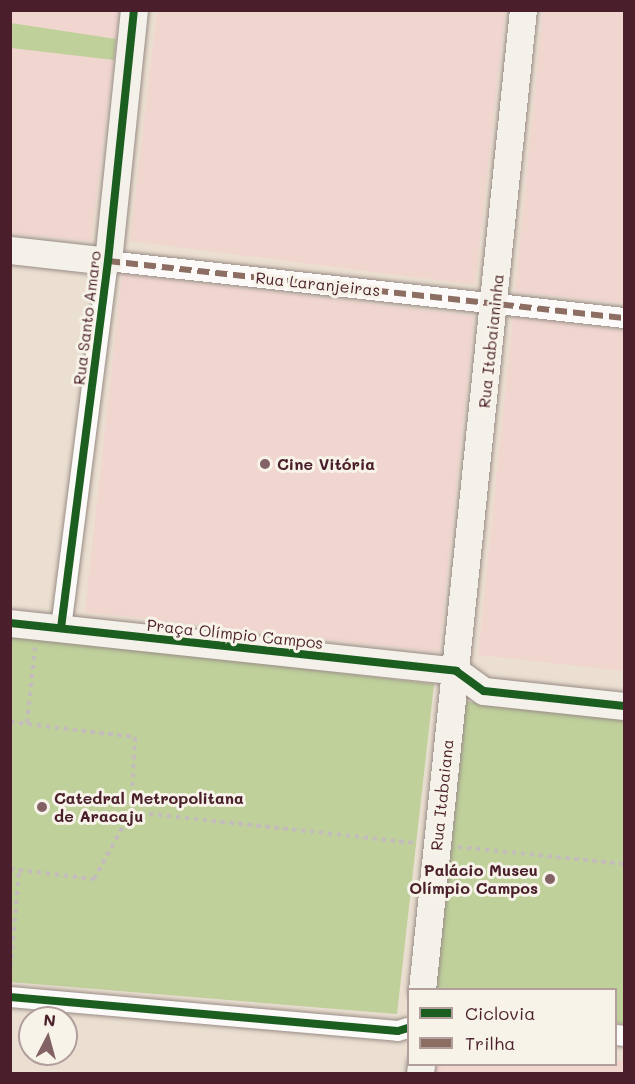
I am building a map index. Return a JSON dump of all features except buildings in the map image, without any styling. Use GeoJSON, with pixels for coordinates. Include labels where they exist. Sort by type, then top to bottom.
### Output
{"type":"FeatureCollection","features":[{"type":"Feature","properties":{"kind":"main road","name":"Rua Santo Amaro"},"geometry":{"type":"LineString","coordinates":[[108,261],[134,10]]}},
{"type":"Feature","properties":{"kind":"main road","name":"Rua Itabaianinha"},"geometry":{"type":"LineString","coordinates":[[456,671],[523,10]]}},
{"type":"Feature","properties":{"kind":"main road","name":"Rua Laranjeiras"},"geometry":{"type":"LineString","coordinates":[[10,250],[108,261]]}},
{"type":"Feature","properties":{"kind":"main road","name":"Praça Olímpio Campos"},"geometry":{"type":"LineString","coordinates":[[10,623],[456,671]]}},
{"type":"Feature","properties":{"kind":"main road"},"geometry":{"type":"LineString","coordinates":[[456,671],[484,692],[624,706]]}},
{"type":"Feature","properties":{"kind":"main road","name":"Rua Itabaiana"},"geometry":{"type":"LineString","coordinates":[[422,988],[456,671]]}},
{"type":"Feature","properties":{"kind":"street","name":"Rua Laranjeiras"},"geometry":{"type":"LineString","coordinates":[[108,261],[624,318]]}},
{"type":"Feature","properties":{"kind":"street","name":"Rua Santo Amaro"},"geometry":{"type":"LineString","coordinates":[[49,627],[108,261]]}},
{"type":"Feature","properties":{"kind":"street"},"geometry":{"type":"LineString","coordinates":[[10,997],[398,1031],[407,1028]]}},
{"type":"Feature","properties":{"kind":"path"},"geometry":{"type":"LineString","coordinates":[[27,724],[49,627]]}},
{"type":"Feature","properties":{"kind":"path"},"geometry":{"type":"LineString","coordinates":[[10,722],[135,737],[131,812],[94,879],[10,869]]}},
{"type":"Feature","properties":{"kind":"path"},"geometry":{"type":"LineString","coordinates":[[131,812],[624,864]]}},
{"type":"Feature","properties":{"kind":"path"},"geometry":{"type":"LineString","coordinates":[[10,976],[19,870]]}},
{"type":"Feature","properties":{"kind":"shaded area"},"geometry":{"type":"Polygon","coordinates":[[[157,10],[505,11],[475,285],[130,241],[157,10]]]}},
{"type":"Feature","properties":{"kind":"shaded area"},"geometry":{"type":"Polygon","coordinates":[[[11,11],[119,11],[91,241],[11,233],[11,11]]]}},
{"type":"Feature","properties":{"kind":"shaded area"},"geometry":{"type":"Polygon","coordinates":[[[543,11],[624,11],[624,303],[515,292],[543,11]]]}},
{"type":"Feature","properties":{"kind":"shaded area"},"geometry":{"type":"Polygon","coordinates":[[[122,274],[474,316],[439,652],[85,612],[122,274]]]}},
{"type":"Feature","properties":{"kind":"shaded area"},"geometry":{"type":"Polygon","coordinates":[[[513,316],[624,331],[624,671],[478,655],[513,316]]]}},
{"type":"Feature","properties":{"kind":"shaded area"},"geometry":{"type":"Polygon","coordinates":[[[617,1061],[624,1061],[624,1073],[432,1074],[433,1066],[617,1066],[617,1061]]]}},
{"type":"Feature","properties":{"kind":"green space"},"geometry":{"type":"Polygon","coordinates":[[[11,23],[116,39],[114,60],[11,48],[11,23]]]}},
{"type":"Feature","properties":{"kind":"green space"},"geometry":{"type":"Polygon","coordinates":[[[10,634],[434,684],[397,1014],[11,982],[10,634]]]}},
{"type":"Feature","properties":{"kind":"green space"},"geometry":{"type":"Polygon","coordinates":[[[461,701],[624,718],[624,1024],[617,1023],[617,988],[432,988],[461,701]]]}},
{"type":"Feature","properties":{"kind":"marked path"},"geometry":{"type":"LineString","coordinates":[[108,261],[624,318]]}},
{"type":"Feature","properties":{"kind":"cycle path"},"geometry":{"type":"LineString","coordinates":[[61,628],[108,261],[134,10]]}},
{"type":"Feature","properties":{"kind":"cycle path"},"geometry":{"type":"LineString","coordinates":[[10,623],[456,671],[484,691],[624,706]]}},
{"type":"Feature","properties":{"kind":"cycle path"},"geometry":{"type":"LineString","coordinates":[[10,997],[398,1031],[407,1028]]}},
{"type":"Feature","properties":{"kind":"place","name":"Cine Vitória"},"geometry":{"type":"Point","coordinates":[265,464]}},
{"type":"Feature","properties":{"kind":"place","name":"Catedral Metropolitana de Aracaju"},"geometry":{"type":"Point","coordinates":[42,807]}},
{"type":"Feature","properties":{"kind":"place","name":"Palácio Museu Olímpio Campos"},"geometry":{"type":"Point","coordinates":[550,879]}}]}
